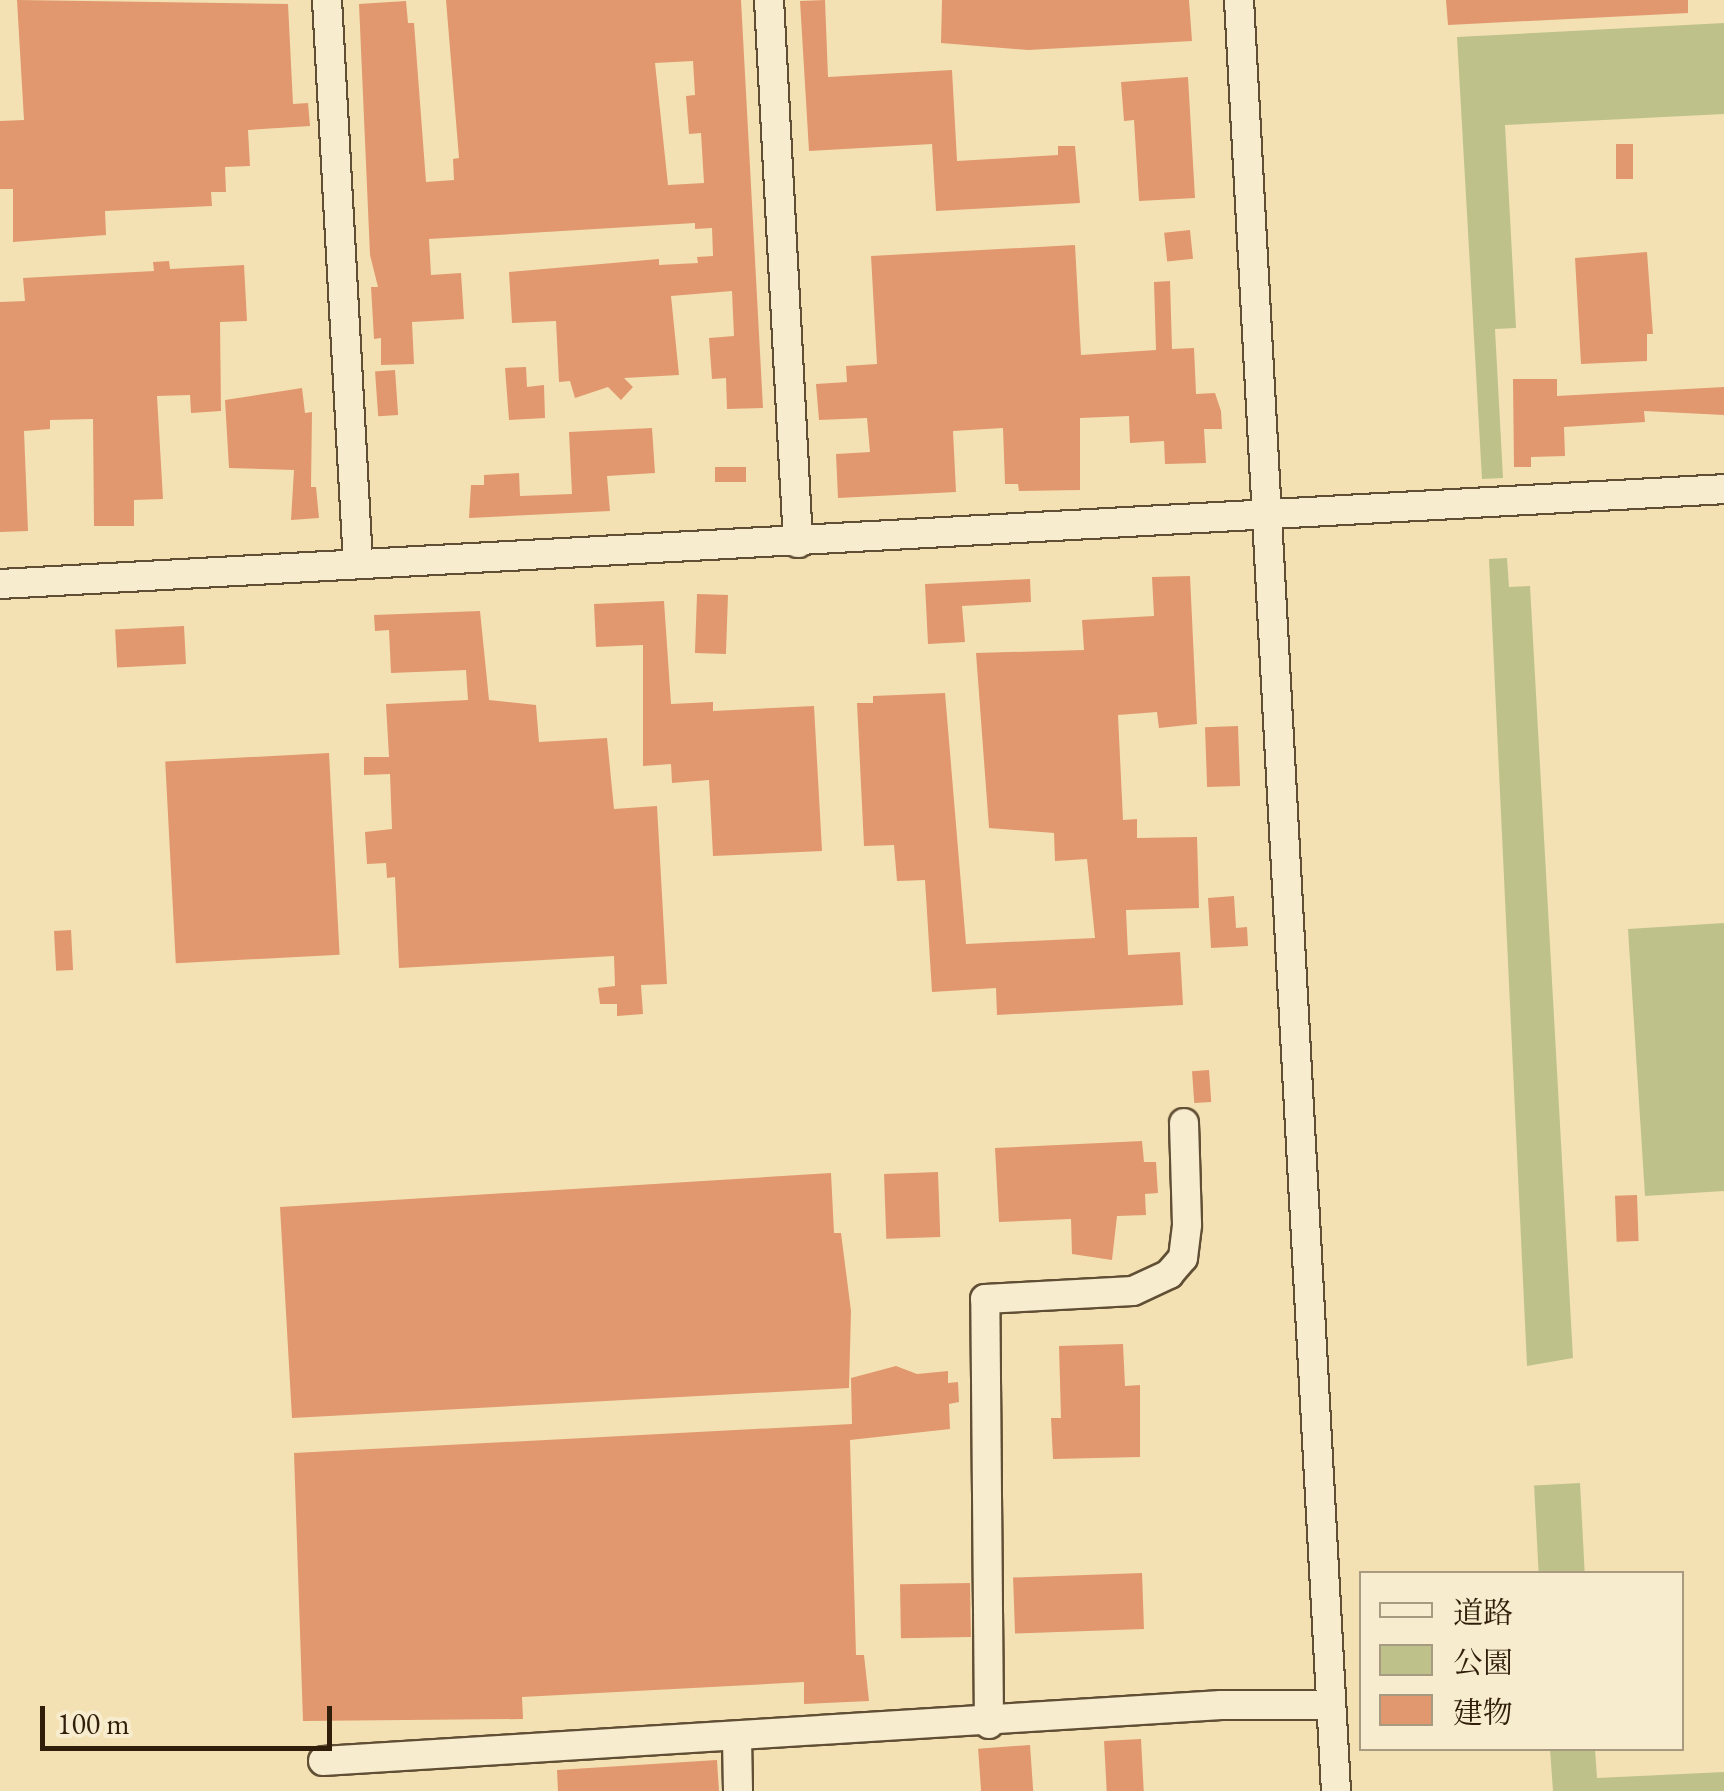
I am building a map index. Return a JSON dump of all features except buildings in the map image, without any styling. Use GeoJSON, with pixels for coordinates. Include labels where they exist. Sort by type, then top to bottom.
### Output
{"type":"FeatureCollection","features":[{"type":"Feature","properties":{"kind":"street"},"geometry":{"type":"LineString","coordinates":[[327,0],[358,564]]}},
{"type":"Feature","properties":{"kind":"street"},"geometry":{"type":"LineString","coordinates":[[769,0],[798,543]]}},
{"type":"Feature","properties":{"kind":"street"},"geometry":{"type":"LineString","coordinates":[[1239,0],[1336,1791]]}},
{"type":"Feature","properties":{"kind":"street"},"geometry":{"type":"LineString","coordinates":[[0,584],[1724,490]]}},
{"type":"Feature","properties":{"kind":"street"},"geometry":{"type":"LineString","coordinates":[[989,1724],[985,1299],[1133,1291],[1169,1274],[1183,1258],[1187,1224],[1184,1123]]}},
{"type":"Feature","properties":{"kind":"street"},"geometry":{"type":"LineString","coordinates":[[323,1762],[989,1724],[1221,1705],[1331,1705]]}},
{"type":"Feature","properties":{"kind":"street"},"geometry":{"type":"LineString","coordinates":[[737,1738],[738,1791]]}},
{"type":"Feature","properties":{"kind":"green space"},"geometry":{"type":"Polygon","coordinates":[[[1724,23],[1724,114],[1505,125],[1516,328],[1495,329],[1503,478],[1482,479],[1457,37],[1724,23]]]}},
{"type":"Feature","properties":{"kind":"green space"},"geometry":{"type":"Polygon","coordinates":[[[1507,558],[1509,587],[1530,586],[1573,1358],[1527,1366],[1489,559],[1507,558]]]}},
{"type":"Feature","properties":{"kind":"green space"},"geometry":{"type":"Polygon","coordinates":[[[1724,923],[1724,1191],[1645,1196],[1628,929],[1724,923]]]}},
{"type":"Feature","properties":{"kind":"green space"},"geometry":{"type":"Polygon","coordinates":[[[1580,1483],[1585,1571],[1539,1571],[1534,1485],[1580,1483]]]}},
{"type":"Feature","properties":{"kind":"green space"},"geometry":{"type":"Polygon","coordinates":[[[1550,1751],[1595,1751],[1597,1778],[1724,1772],[1724,1791],[1553,1791],[1550,1751]]]}}]}
